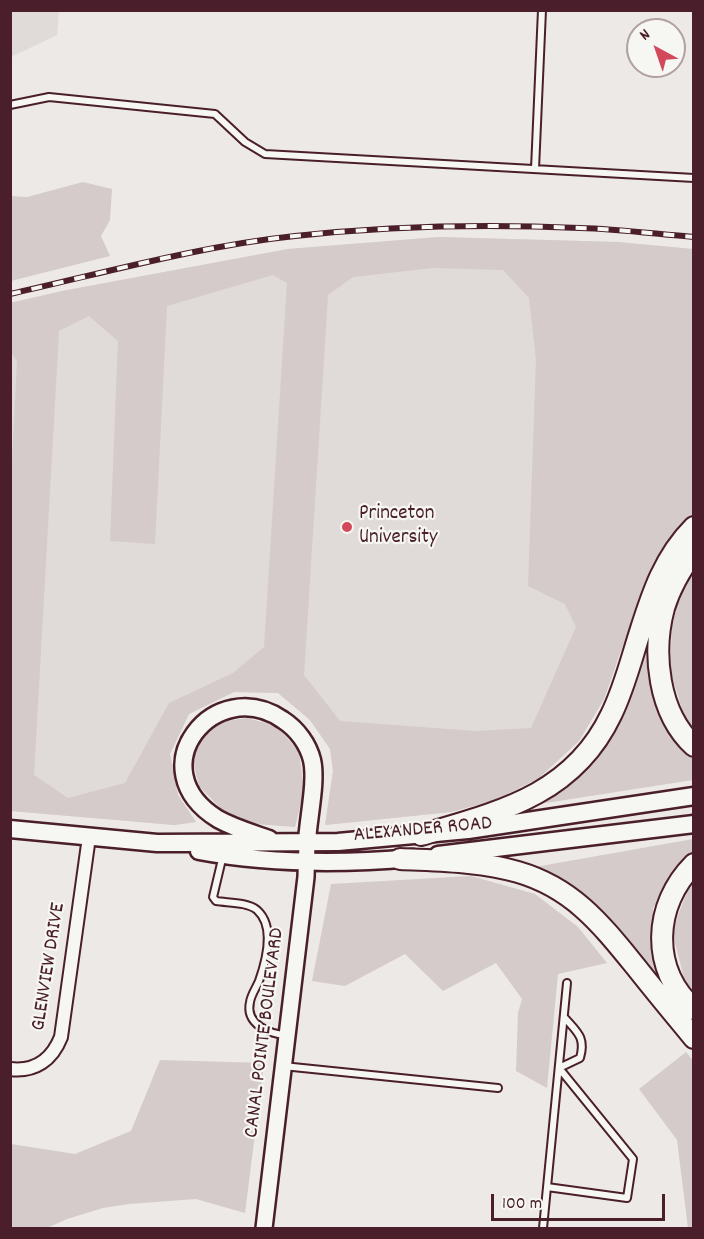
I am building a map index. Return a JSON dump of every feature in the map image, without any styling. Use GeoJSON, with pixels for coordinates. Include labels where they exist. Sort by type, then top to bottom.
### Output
{"type":"FeatureCollection","features":[{"type":"Feature","properties":{"kind":"highway"},"geometry":{"type":"LineString","coordinates":[[421,835],[494,813],[528,799],[558,780],[586,753],[599,737],[612,713],[660,575],[673,552],[693,527]]}},
{"type":"Feature","properties":{"kind":"highway"},"geometry":{"type":"LineString","coordinates":[[693,551],[679,574],[666,603],[661,626],[659,668],[667,705],[678,728],[693,746]]}},
{"type":"Feature","properties":{"kind":"highway"},"geometry":{"type":"LineString","coordinates":[[400,859],[503,868],[529,876],[566,894],[585,908],[602,926],[693,1038]]}},
{"type":"Feature","properties":{"kind":"highway"},"geometry":{"type":"LineString","coordinates":[[693,864],[683,875],[669,899],[661,936],[664,960],[673,984],[693,1009]]}},
{"type":"Feature","properties":{"kind":"main road"},"geometry":{"type":"LineString","coordinates":[[282,843],[217,818],[196,800],[188,787],[183,762],[188,744],[199,727],[214,715],[243,708],[262,710],[278,717],[299,735],[312,759],[313,771],[307,842]]}},
{"type":"Feature","properties":{"kind":"main road","name":"ALEXANDER ROAD"},"geometry":{"type":"LineString","coordinates":[[10,829],[157,843],[307,842],[421,835],[693,796]]}},
{"type":"Feature","properties":{"kind":"main road","name":"ALEXANDER ROAD"},"geometry":{"type":"LineString","coordinates":[[157,843],[223,855],[307,861],[400,859],[693,824]]}},
{"type":"Feature","properties":{"kind":"street","name":"GLENVIEW DRIVE"},"geometry":{"type":"LineString","coordinates":[[10,1070],[32,1069],[42,1064],[57,1047],[61,1037],[89,837]]}},
{"type":"Feature","properties":{"kind":"street","name":"CANAL POINTE BOULEVARD"},"geometry":{"type":"LineString","coordinates":[[264,1228],[307,861],[307,842]]}},
{"type":"Feature","properties":{"kind":"lane"},"geometry":{"type":"LineString","coordinates":[[535,169],[542,10]]}},
{"type":"Feature","properties":{"kind":"lane"},"geometry":{"type":"LineString","coordinates":[[10,105],[49,97],[215,114],[245,142],[266,154],[693,178]]}},
{"type":"Feature","properties":{"kind":"lane"},"geometry":{"type":"LineString","coordinates":[[223,855],[213,897],[216,901],[245,905],[257,910],[264,920],[269,936],[264,964],[249,1003],[250,1012],[257,1024],[266,1032],[286,1035]]}},
{"type":"Feature","properties":{"kind":"lane"},"geometry":{"type":"LineString","coordinates":[[543,1228],[567,983]]}},
{"type":"Feature","properties":{"kind":"lane"},"geometry":{"type":"LineString","coordinates":[[559,1068],[580,1058],[584,1046],[580,1034],[564,1017]]}},
{"type":"Feature","properties":{"kind":"lane"},"geometry":{"type":"LineString","coordinates":[[283,1066],[498,1088]]}},
{"type":"Feature","properties":{"kind":"lane"},"geometry":{"type":"LineString","coordinates":[[547,1187],[627,1198],[633,1159],[559,1068]]}},
{"type":"Feature","properties":{"kind":"shaded area"},"geometry":{"type":"Polygon","coordinates":[[[11,10],[59,11],[57,35],[11,57],[11,10]]]}},
{"type":"Feature","properties":{"kind":"shaded area"},"geometry":{"type":"Polygon","coordinates":[[[83,182],[112,189],[110,220],[101,236],[110,256],[11,281],[11,196],[27,197],[83,182]]]}},
{"type":"Feature","properties":{"kind":"shaded area","name":"Princeton University"},"geometry":{"type":"Polygon","coordinates":[[[439,237],[618,242],[693,249],[693,518],[672,536],[646,579],[604,699],[579,741],[539,778],[495,800],[451,812],[325,825],[333,771],[330,749],[310,720],[278,693],[234,692],[189,714],[170,754],[178,795],[196,822],[174,825],[11,811],[10,303],[62,291],[288,249],[439,237]]]}},
{"type":"Feature","properties":{"kind":"shaded area"},"geometry":{"type":"Polygon","coordinates":[[[439,237],[618,242],[693,249],[693,518],[672,536],[646,579],[604,699],[579,741],[539,778],[495,800],[451,812],[325,825],[333,771],[330,749],[310,720],[278,693],[234,692],[189,714],[170,754],[178,795],[196,822],[174,825],[11,811],[10,501],[17,361],[11,352],[10,303],[62,291],[288,249],[439,237]],[[433,268],[353,277],[328,295],[304,675],[340,721],[475,731],[531,728],[576,627],[565,604],[528,586],[536,360],[529,298],[503,270],[433,268]],[[273,275],[167,306],[155,544],[110,541],[118,341],[89,316],[59,331],[34,775],[68,798],[125,783],[169,703],[233,673],[264,647],[287,283],[273,275]]]}},
{"type":"Feature","properties":{"kind":"shaded area"},"geometry":{"type":"Polygon","coordinates":[[[693,573],[693,731],[687,725],[670,670],[672,627],[680,592],[693,573]]]}},
{"type":"Feature","properties":{"kind":"shaded area"},"geometry":{"type":"Polygon","coordinates":[[[647,636],[672,731],[693,753],[693,780],[533,805],[608,737],[647,636]]]}},
{"type":"Feature","properties":{"kind":"shaded area"},"geometry":{"type":"Polygon","coordinates":[[[247,718],[277,726],[299,752],[304,790],[295,827],[255,824],[223,811],[199,786],[191,754],[213,723],[247,718]]]}},
{"type":"Feature","properties":{"kind":"shaded area"},"geometry":{"type":"Polygon","coordinates":[[[693,839],[693,852],[679,865],[653,908],[662,985],[607,917],[573,887],[535,867],[693,839]]]}},
{"type":"Feature","properties":{"kind":"shaded area"},"geometry":{"type":"Polygon","coordinates":[[[471,876],[535,894],[578,927],[607,963],[558,974],[547,1088],[516,1071],[518,1013],[522,999],[496,963],[443,991],[405,954],[345,986],[312,981],[331,884],[471,876]]]}},
{"type":"Feature","properties":{"kind":"shaded area"},"geometry":{"type":"Polygon","coordinates":[[[693,884],[693,990],[685,982],[672,931],[687,892],[693,884]]]}},
{"type":"Feature","properties":{"kind":"shaded area"},"geometry":{"type":"Polygon","coordinates":[[[686,1052],[694,1062],[693,1228],[688,1228],[677,1140],[639,1089],[686,1052]]]}},
{"type":"Feature","properties":{"kind":"shaded area"},"geometry":{"type":"Polygon","coordinates":[[[160,1060],[264,1063],[245,1213],[196,1199],[103,1208],[47,1228],[11,1228],[11,1144],[75,1154],[131,1131],[160,1060]]]}},
{"type":"Feature","properties":{"kind":"railway"},"geometry":{"type":"LineString","coordinates":[[10,294],[223,246],[330,233],[402,228],[509,226],[623,230],[694,237]]}},
{"type":"Feature","properties":{"kind":"place","name":"Princeton University"},"geometry":{"type":"Point","coordinates":[347,527]}}]}
